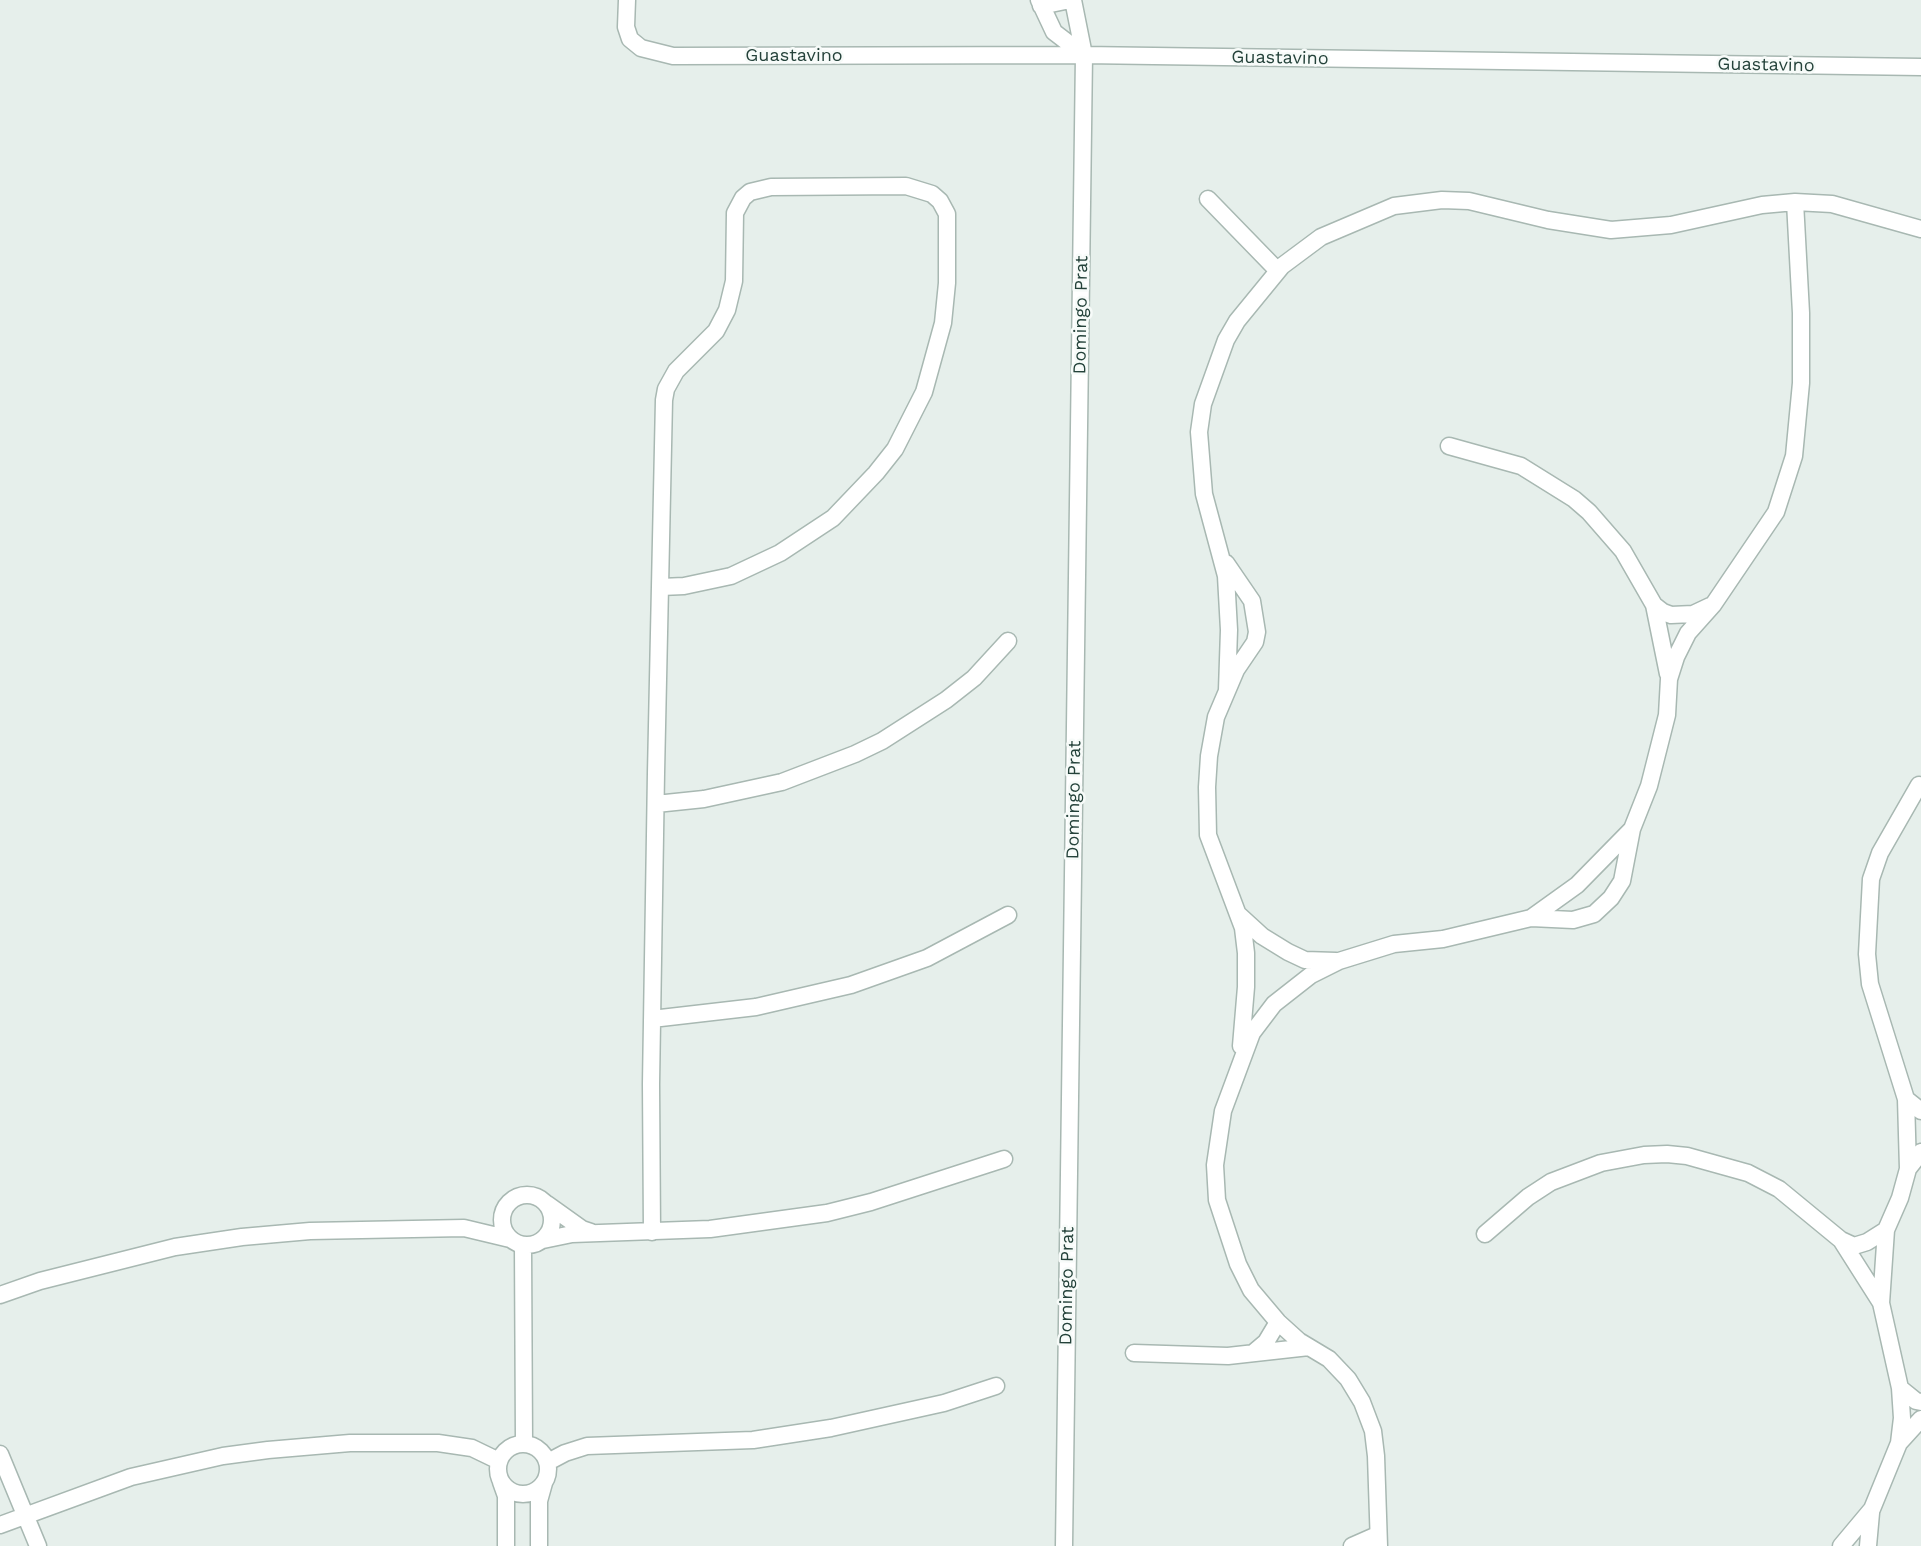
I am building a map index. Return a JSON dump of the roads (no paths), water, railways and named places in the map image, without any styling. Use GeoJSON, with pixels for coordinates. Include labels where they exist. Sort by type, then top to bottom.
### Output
{"type":"FeatureCollection","features":[{"type":"Feature","properties":{"kind":"street","name":"Guastavino"},"geometry":{"type":"LineString","coordinates":[[627,0],[626,27],[630,39],[641,48],[673,56],[1084,55],[1921,67]]}},
{"type":"Feature","properties":{"kind":"street"},"geometry":{"type":"LineString","coordinates":[[1072,0],[1040,3],[1054,32],[1084,55]]}},
{"type":"Feature","properties":{"kind":"street","name":"Domingo Prat"},"geometry":{"type":"LineString","coordinates":[[1064,1546],[1084,55],[1072,0]]}},
{"type":"Feature","properties":{"kind":"street"},"geometry":{"type":"LineString","coordinates":[[652,1232],[652,1019],[664,400],[676,371],[716,331],[727,310],[734,280],[735,219],[743,198],[757,189],[771,188],[906,186],[917,187],[932,194],[940,201],[946,214],[947,283],[943,323],[924,392],[895,448],[876,473],[833,518],[780,553],[731,576],[692,585],[661,587]]}},
{"type":"Feature","properties":{"kind":"street"},"geometry":{"type":"LineString","coordinates":[[1208,199],[1278,271]]}},
{"type":"Feature","properties":{"kind":"street"},"geometry":{"type":"LineString","coordinates":[[1227,690],[1230,630],[1226,576],[1216,547],[1204,494],[1199,452],[1203,404],[1226,340],[1251,301],[1278,271],[1321,237],[1370,214],[1418,203],[1469,201],[1548,220],[1611,230],[1671,225],[1738,209],[1795,202],[1833,204],[1921,229]]}},
{"type":"Feature","properties":{"kind":"street"},"geometry":{"type":"LineString","coordinates":[[1352,1546],[1378,1540],[1376,1456],[1373,1431],[1362,1402],[1348,1379],[1329,1359],[1309,1347],[1278,1322],[1251,1290],[1242,1273],[1217,1200],[1215,1164],[1223,1111],[1239,1062],[1252,1033],[1275,1004],[1311,975],[1338,961],[1394,944],[1443,939],[1531,918],[1579,918],[1594,914],[1611,898],[1622,881],[1632,829],[1649,786],[1661,742],[1667,715],[1670,679],[1676,657],[1688,633],[1713,605],[1776,512],[1794,456],[1801,383],[1802,313],[1795,202]]}},
{"type":"Feature","properties":{"kind":"street"},"geometry":{"type":"LineString","coordinates":[[1449,446],[1521,466],[1574,499],[1589,512],[1623,551],[1654,604],[1663,612],[1680,615],[1693,614],[1713,605]]}},
{"type":"Feature","properties":{"kind":"street"},"geometry":{"type":"LineString","coordinates":[[1216,547],[1252,601],[1256,614],[1255,642],[1236,670],[1216,717],[1209,756],[1208,835],[1242,928],[1246,960],[1246,987],[1239,1062]]}},
{"type":"Feature","properties":{"kind":"street"},"geometry":{"type":"LineString","coordinates":[[1654,604],[1670,679]]}},
{"type":"Feature","properties":{"kind":"street"},"geometry":{"type":"LineString","coordinates":[[656,804],[704,799],[782,783],[855,754],[882,741],[946,700],[974,678],[1008,641]]}},
{"type":"Feature","properties":{"kind":"street"},"geometry":{"type":"LineString","coordinates":[[1868,1546],[1872,1509],[1899,1443],[1902,1418],[1900,1388],[1881,1303],[1886,1230],[1900,1198],[1908,1168],[1906,1099],[1870,984],[1867,914],[1871,879],[1880,853],[1919,785]]}},
{"type":"Feature","properties":{"kind":"street"},"geometry":{"type":"LineString","coordinates":[[1531,918],[1565,895],[1632,829]]}},
{"type":"Feature","properties":{"kind":"street"},"geometry":{"type":"LineString","coordinates":[[1601,862],[1614,865],[1619,870],[1622,881]]}},
{"type":"Feature","properties":{"kind":"street"},"geometry":{"type":"LineString","coordinates":[[1565,895],[1569,906],[1579,918]]}},
{"type":"Feature","properties":{"kind":"street"},"geometry":{"type":"LineString","coordinates":[[1236,912],[1245,922],[1276,945],[1299,957],[1338,961]]}},
{"type":"Feature","properties":{"kind":"street"},"geometry":{"type":"LineString","coordinates":[[652,1019],[756,1007],[851,985],[927,958],[1008,915]]}},
{"type":"Feature","properties":{"kind":"street"},"geometry":{"type":"LineString","coordinates":[[1246,960],[1263,946],[1276,945]]}},
{"type":"Feature","properties":{"kind":"street"},"geometry":{"type":"LineString","coordinates":[[1298,985],[1303,972],[1299,957]]}},
{"type":"Feature","properties":{"kind":"street"},"geometry":{"type":"LineString","coordinates":[[1246,987],[1260,1000],[1275,1004]]}},
{"type":"Feature","properties":{"kind":"street"},"geometry":{"type":"LineString","coordinates":[[1906,1099],[1921,1111]]}},
{"type":"Feature","properties":{"kind":"street"},"geometry":{"type":"LineString","coordinates":[[1908,1168],[1921,1152]]}},
{"type":"Feature","properties":{"kind":"street"},"geometry":{"type":"LineString","coordinates":[[1485,1234],[1527,1197],[1551,1182],[1601,1163],[1644,1155],[1687,1156],[1749,1173],[1779,1189],[1802,1205],[1841,1240],[1881,1303]]}},
{"type":"Feature","properties":{"kind":"street"},"geometry":{"type":"LineString","coordinates":[[464,1228],[517,1242],[595,1233],[710,1229],[827,1212],[881,1199],[1004,1159]]}},
{"type":"Feature","properties":{"kind":"street"},"geometry":{"type":"LineString","coordinates":[[0,1295],[107,1263],[208,1242],[310,1231],[464,1228],[480,1225],[517,1197],[524,1195],[544,1202],[582,1229],[595,1233]]}},
{"type":"Feature","properties":{"kind":"street"},"geometry":{"type":"LineString","coordinates":[[543,1240],[548,1235],[552,1221],[549,1207],[544,1202]]}},
{"type":"Feature","properties":{"kind":"street"},"geometry":{"type":"LineString","coordinates":[[506,1206],[502,1227],[517,1242],[524,1443]]}},
{"type":"Feature","properties":{"kind":"street"},"geometry":{"type":"LineString","coordinates":[[1841,1240],[1854,1246],[1867,1242],[1886,1230]]}},
{"type":"Feature","properties":{"kind":"street"},"geometry":{"type":"LineString","coordinates":[[1253,1353],[1266,1342],[1278,1322]]}},
{"type":"Feature","properties":{"kind":"street"},"geometry":{"type":"LineString","coordinates":[[1134,1353],[1194,1357],[1309,1347]]}},
{"type":"Feature","properties":{"kind":"street"},"geometry":{"type":"LineString","coordinates":[[548,1462],[587,1446],[753,1440],[820,1430],[944,1403],[996,1386]]}},
{"type":"Feature","properties":{"kind":"street"},"geometry":{"type":"LineString","coordinates":[[1900,1388],[1916,1401],[1921,1402]]}},
{"type":"Feature","properties":{"kind":"street"},"geometry":{"type":"LineString","coordinates":[[1899,1443],[1921,1419]]}},
{"type":"Feature","properties":{"kind":"street"},"geometry":{"type":"LineString","coordinates":[[0,1525],[86,1491],[131,1477],[223,1456],[268,1450],[350,1443],[438,1443],[472,1448],[499,1461]]}},
{"type":"Feature","properties":{"kind":"street"},"geometry":{"type":"LineString","coordinates":[[506,1546],[506,1496],[497,1468],[508,1448],[524,1443],[538,1449],[548,1462],[547,1476],[539,1501],[539,1546]]}},
{"type":"Feature","properties":{"kind":"street"},"geometry":{"type":"LineString","coordinates":[[0,1454],[38,1546]]}},
{"type":"Feature","properties":{"kind":"street"},"geometry":{"type":"LineString","coordinates":[[501,1482],[512,1491],[526,1494],[533,1492],[544,1483]]}},
{"type":"Feature","properties":{"kind":"street"},"geometry":{"type":"LineString","coordinates":[[1841,1546],[1872,1509]]}}]}
